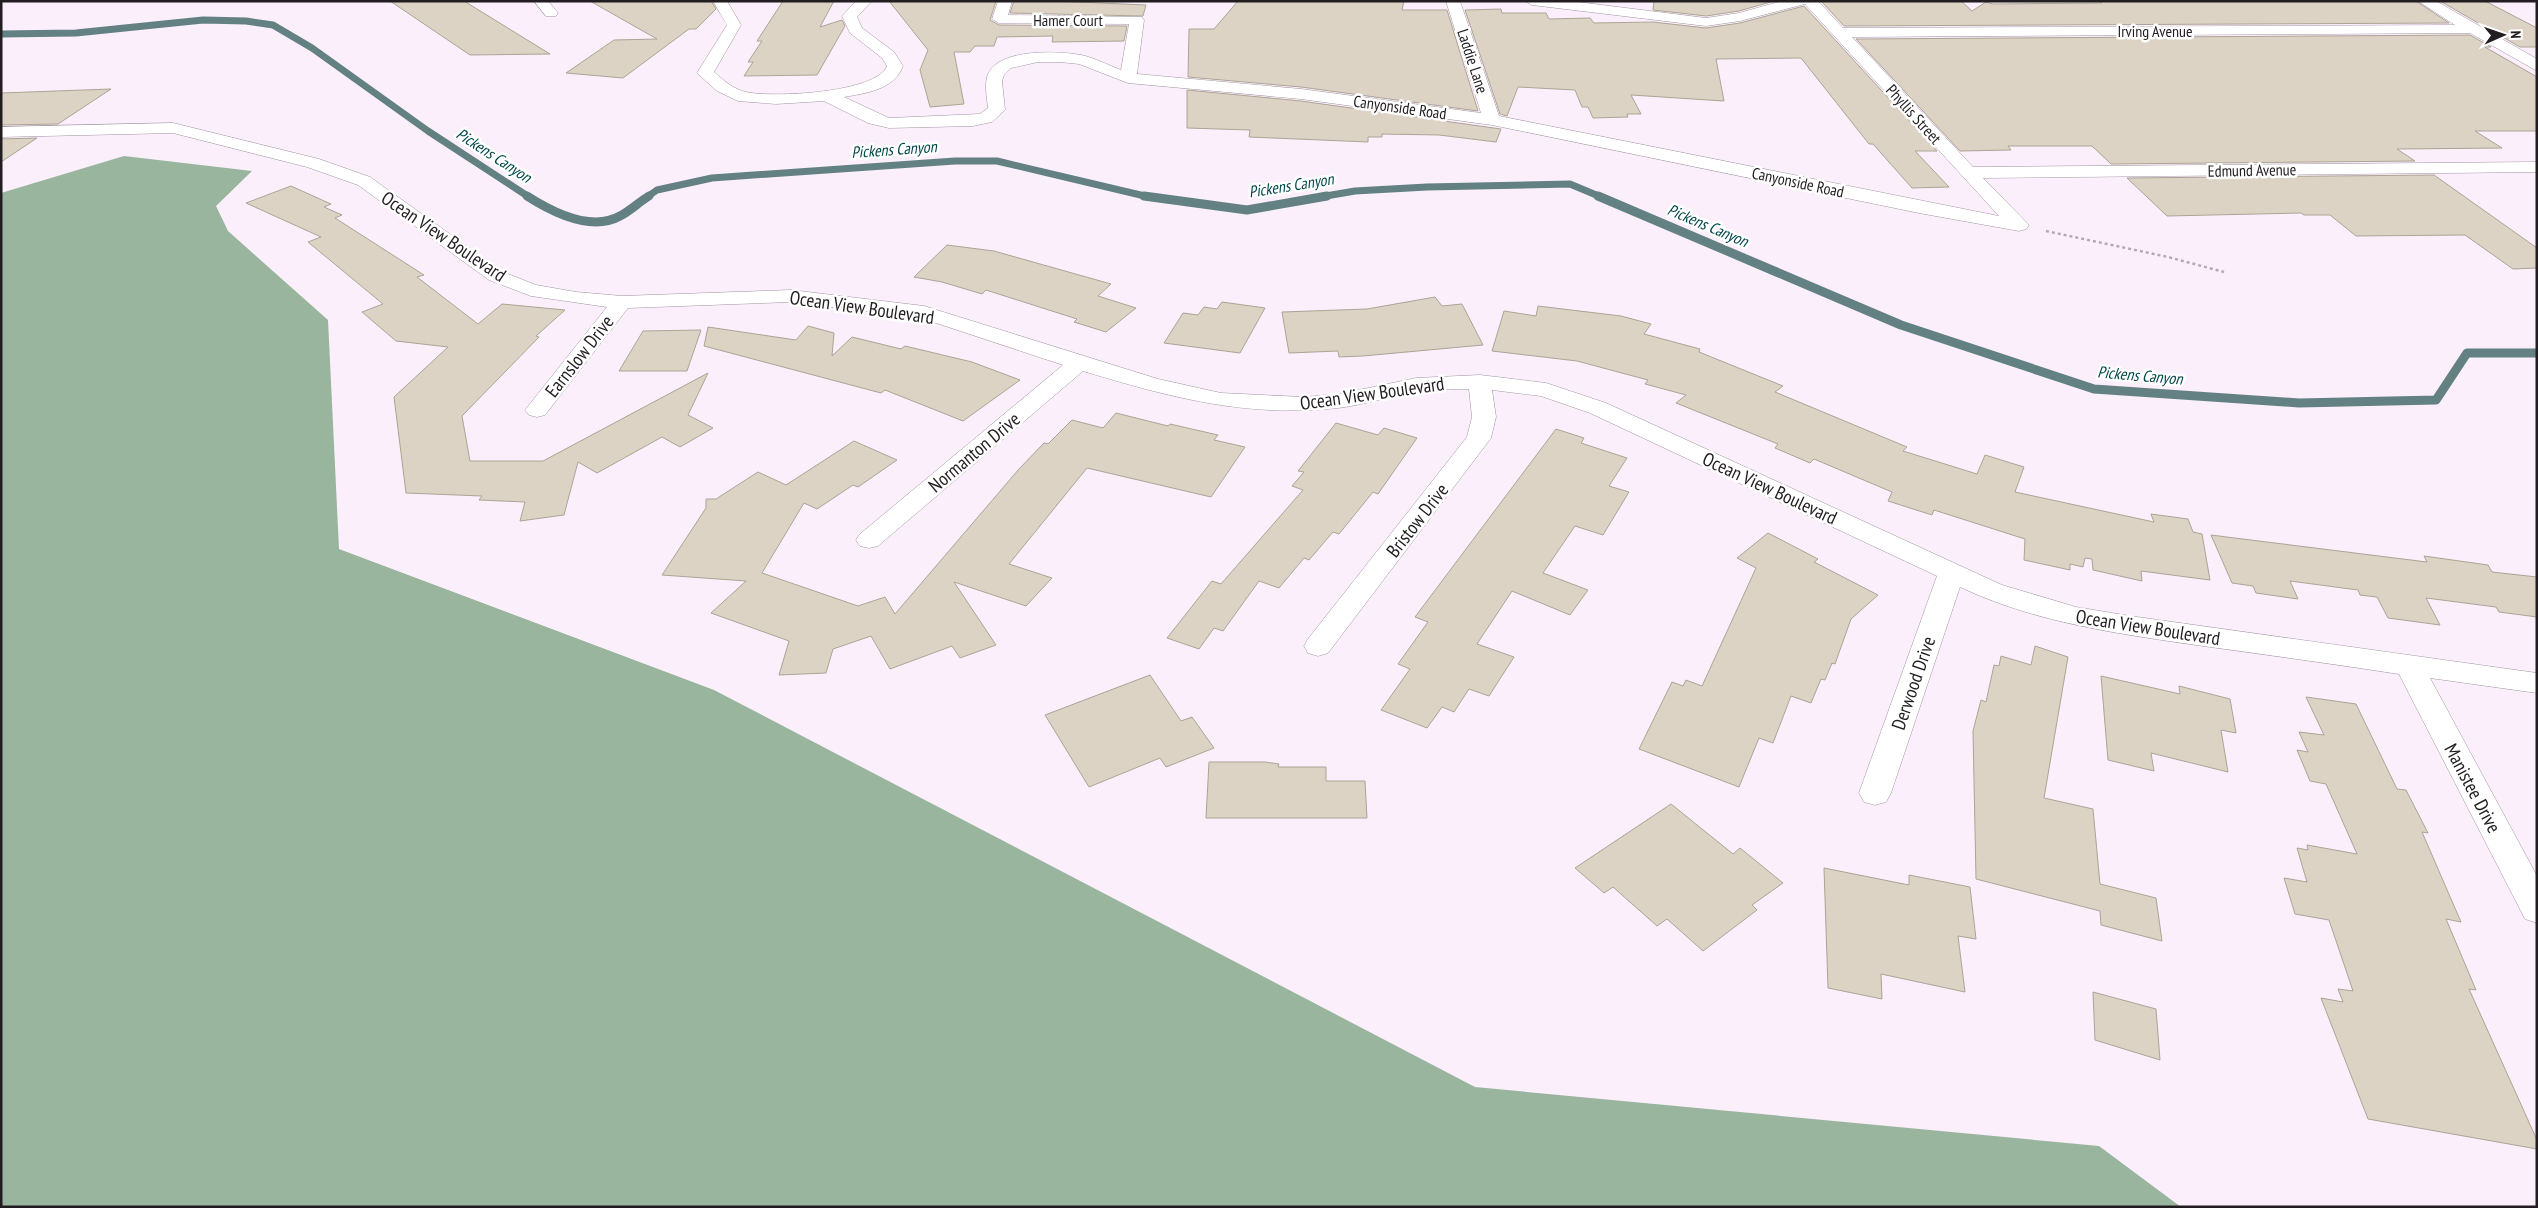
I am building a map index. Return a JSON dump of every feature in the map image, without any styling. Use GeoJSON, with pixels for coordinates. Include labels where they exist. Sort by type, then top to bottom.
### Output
{"type":"FeatureCollection","features":[{"type":"Feature","properties":{"kind":"street"},"geometry":{"type":"LineString","coordinates":[[720,1],[734,25],[705,73],[722,88],[752,97],[785,100],[828,96],[875,84],[891,76],[895,66],[888,55],[855,30],[849,16],[865,1]]}},
{"type":"Feature","properties":{"kind":"street","name":"Hamer Court"},"geometry":{"type":"LineString","coordinates":[[1005,1],[999,19],[1137,20],[1128,78]]}},
{"type":"Feature","properties":{"kind":"street","name":"Laddie Lane"},"geometry":{"type":"LineString","coordinates":[[1454,1],[1492,120]]}},
{"type":"Feature","properties":{"kind":"street"},"geometry":{"type":"LineString","coordinates":[[1532,1],[1706,22],[1740,18],[1800,1]]}},
{"type":"Feature","properties":{"kind":"street","name":"Phyllis Street"},"geometry":{"type":"LineString","coordinates":[[1810,1],[2018,225]]}},
{"type":"Feature","properties":{"kind":"street"},"geometry":{"type":"LineString","coordinates":[[2424,1],[2537,66]]}},
{"type":"Feature","properties":{"kind":"street","name":"Irving Avenue"},"geometry":{"type":"LineString","coordinates":[[1840,33],[2470,29]]}},
{"type":"Feature","properties":{"kind":"street","name":"Canyonside Road"},"geometry":{"type":"LineString","coordinates":[[828,96],[874,119],[890,123],[960,122],[986,118],[997,110],[994,81],[996,73],[1005,65],[1018,60],[1060,56],[1082,60],[1128,78],[1300,94],[1492,120],[1910,205],[2018,225]]}},
{"type":"Feature","properties":{"kind":"street","name":"Ocean View Boulevard"},"geometry":{"type":"LineString","coordinates":[[1,132],[173,128],[313,163],[364,181],[496,276],[531,290],[576,298],[622,302],[791,296],[924,312],[1079,363],[1188,394],[1258,403],[1303,404],[1330,402],[1416,385],[1448,382],[1512,384],[1546,390],[1598,408],[1951,573],[1992,590],[2075,616],[2410,667],[2537,683]]}},
{"type":"Feature","properties":{"kind":"street","name":"Edmund Avenue"},"geometry":{"type":"LineString","coordinates":[[1968,173],[2537,167]]}},
{"type":"Feature","properties":{"kind":"street","name":"Earnslow Drive"},"geometry":{"type":"LineString","coordinates":[[537,410],[622,302]]}},
{"type":"Feature","properties":{"kind":"street","name":"Normanton Drive"},"geometry":{"type":"LineString","coordinates":[[870,540],[1079,363]]}},
{"type":"Feature","properties":{"kind":"street","name":"Bristow Drive"},"geometry":{"type":"LineString","coordinates":[[1318,646],[1479,438],[1484,417],[1480,382]]}},
{"type":"Feature","properties":{"kind":"street","name":"Derwood Drive"},"geometry":{"type":"LineString","coordinates":[[1875,793],[1951,573]]}},
{"type":"Feature","properties":{"kind":"street","name":"Manistee Drive"},"geometry":{"type":"LineString","coordinates":[[2410,667],[2537,909]]}},
{"type":"Feature","properties":{"kind":"path"},"geometry":{"type":"LineString","coordinates":[[2018,225],[2168,257],[2224,272]]}},
{"type":"Feature","properties":{"kind":"green space"},"geometry":{"type":"Polygon","coordinates":[[[124,156],[252,171],[216,206],[228,231],[328,320],[339,549],[714,690],[1475,1087],[2099,1146],[2181,1207],[1,1207],[1,193],[124,156]]]}},
{"type":"Feature","properties":{"kind":"building"},"geometry":{"type":"Polygon","coordinates":[[[390,1],[464,1],[550,54],[470,55],[390,1]]]}},
{"type":"Feature","properties":{"kind":"building"},"geometry":{"type":"Polygon","coordinates":[[[590,1],[711,1],[716,9],[696,29],[689,29],[623,78],[566,73],[614,40],[657,39],[590,1]]]}},
{"type":"Feature","properties":{"kind":"building"},"geometry":{"type":"Polygon","coordinates":[[[783,1],[834,1],[820,27],[842,20],[845,26],[817,75],[744,76],[753,62],[748,62],[762,41],[757,41],[783,1]]]}},
{"type":"Feature","properties":{"kind":"building"},"geometry":{"type":"Polygon","coordinates":[[[889,1],[996,1],[990,20],[999,25],[1127,26],[1124,41],[1052,42],[1053,36],[997,37],[994,46],[975,46],[970,52],[954,52],[964,104],[930,107],[920,70],[928,50],[889,1]]]}},
{"type":"Feature","properties":{"kind":"building"},"geometry":{"type":"Polygon","coordinates":[[[1014,1],[1146,5],[1143,16],[1010,13],[1014,1]]]}},
{"type":"Feature","properties":{"kind":"building"},"geometry":{"type":"Polygon","coordinates":[[[1238,1],[1404,1],[1402,10],[1447,10],[1478,111],[1301,87],[1188,77],[1189,29],[1214,29],[1238,1]]]}},
{"type":"Feature","properties":{"kind":"building"},"geometry":{"type":"Polygon","coordinates":[[[1654,1],[1774,1],[1739,11],[1706,16],[1653,10],[1654,1]]]}},
{"type":"Feature","properties":{"kind":"building"},"geometry":{"type":"Polygon","coordinates":[[[1821,1],[1961,1],[1972,11],[1986,2],[1993,4],[2102,3],[2100,1],[2416,1],[2449,23],[1844,26],[1821,1]]]}},
{"type":"Feature","properties":{"kind":"building"},"geometry":{"type":"Polygon","coordinates":[[[2440,1],[2485,1],[2537,28],[2537,47],[2520,47],[2440,1]]]}},
{"type":"Feature","properties":{"kind":"building"},"geometry":{"type":"Polygon","coordinates":[[[1804,6],[1937,151],[1915,151],[1949,187],[1912,188],[1873,144],[1869,144],[1801,58],[1716,59],[1724,101],[1631,95],[1641,114],[1627,114],[1628,117],[1593,118],[1588,107],[1582,107],[1575,90],[1518,87],[1507,116],[1500,114],[1465,10],[1501,9],[1502,13],[1546,13],[1549,19],[1590,18],[1594,23],[1653,22],[1706,28],[1740,23],[1804,6]]]}},
{"type":"Feature","properties":{"kind":"building"},"geometry":{"type":"Polygon","coordinates":[[[2470,35],[2491,47],[2485,47],[2537,77],[2537,131],[2475,131],[2502,148],[2397,149],[2415,161],[2111,164],[2092,146],[2008,146],[2011,150],[1960,151],[1856,39],[2470,35]]]}},
{"type":"Feature","properties":{"kind":"building"},"geometry":{"type":"Polygon","coordinates":[[[111,89],[58,124],[1,125],[1,93],[111,89]]]}},
{"type":"Feature","properties":{"kind":"building"},"geometry":{"type":"Polygon","coordinates":[[[1187,90],[1301,101],[1501,129],[1496,142],[1439,135],[1382,134],[1382,137],[1368,137],[1368,142],[1249,137],[1250,130],[1187,128],[1187,90]]]}},
{"type":"Feature","properties":{"kind":"building"},"geometry":{"type":"Polygon","coordinates":[[[37,138],[1,162],[1,139],[37,138]]]}},
{"type":"Feature","properties":{"kind":"building"},"geometry":{"type":"Polygon","coordinates":[[[2434,175],[2537,248],[2537,268],[2513,269],[2465,235],[2356,236],[2330,215],[2304,215],[2301,213],[2167,216],[2127,178],[2434,175]]]}},
{"type":"Feature","properties":{"kind":"building"},"geometry":{"type":"Polygon","coordinates":[[[291,186],[331,204],[324,207],[342,215],[335,218],[424,275],[417,277],[478,324],[502,304],[565,310],[536,336],[539,337],[462,416],[470,461],[543,461],[708,373],[688,415],[713,428],[680,447],[662,437],[597,473],[578,462],[564,515],[520,521],[525,502],[479,500],[482,496],[406,493],[394,397],[448,347],[396,341],[362,312],[383,304],[308,242],[321,237],[246,203],[291,186]]]}},
{"type":"Feature","properties":{"kind":"building"},"geometry":{"type":"Polygon","coordinates":[[[947,245],[994,251],[1111,284],[1098,296],[1136,308],[1106,332],[1074,322],[1077,319],[986,290],[982,294],[942,282],[914,277],[947,245]]]}},
{"type":"Feature","properties":{"kind":"building"},"geometry":{"type":"Polygon","coordinates":[[[1435,297],[1442,306],[1462,304],[1483,345],[1339,357],[1338,351],[1289,353],[1282,312],[1367,309],[1435,297]]]}},
{"type":"Feature","properties":{"kind":"building"},"geometry":{"type":"Polygon","coordinates":[[[1222,302],[1265,308],[1240,353],[1164,343],[1183,313],[1198,315],[1204,307],[1217,309],[1222,302]]]}},
{"type":"Feature","properties":{"kind":"building"},"geometry":{"type":"Polygon","coordinates":[[[1538,306],[1621,316],[1651,324],[1644,334],[1700,349],[1699,352],[1783,386],[1775,392],[1907,447],[1903,451],[1977,474],[1985,455],[2024,467],[2015,492],[2154,522],[2151,514],[2188,519],[2193,532],[2202,534],[2210,580],[2141,571],[2142,581],[2093,570],[2092,559],[2085,558],[2083,567],[2070,564],[2070,570],[2024,560],[2025,539],[1934,510],[1932,515],[1888,501],[1892,492],[1814,459],[1810,463],[1775,448],[1778,444],[1676,403],[1686,395],[1645,384],[1648,380],[1577,361],[1492,351],[1504,311],[1536,316],[1538,306]]]}},
{"type":"Feature","properties":{"kind":"building"},"geometry":{"type":"Polygon","coordinates":[[[808,326],[834,333],[832,356],[852,337],[901,349],[905,346],[972,362],[1020,380],[963,421],[885,390],[881,393],[704,346],[708,327],[796,340],[808,326]]]}},
{"type":"Feature","properties":{"kind":"building"},"geometry":{"type":"Polygon","coordinates":[[[701,330],[687,371],[619,371],[643,331],[701,330]]]}},
{"type":"Feature","properties":{"kind":"building"},"geometry":{"type":"Polygon","coordinates":[[[1116,413],[1168,426],[1170,424],[1218,435],[1214,440],[1245,447],[1211,497],[1087,468],[1009,564],[1052,578],[1026,606],[954,582],[996,645],[960,658],[952,646],[890,669],[871,636],[833,649],[826,673],[779,675],[789,641],[711,613],[746,581],[662,575],[706,508],[706,499],[716,499],[758,472],[786,485],[854,441],[897,460],[858,487],[853,485],[817,509],[804,503],[762,573],[858,606],[885,597],[895,614],[1019,469],[1044,443],[1048,444],[1072,420],[1103,428],[1116,413]]]}},
{"type":"Feature","properties":{"kind":"building"},"geometry":{"type":"Polygon","coordinates":[[[1336,423],[1378,435],[1384,428],[1417,438],[1378,494],[1373,492],[1339,534],[1333,532],[1309,560],[1304,558],[1279,588],[1259,581],[1223,631],[1214,628],[1199,649],[1167,638],[1212,581],[1221,584],[1303,490],[1292,486],[1304,472],[1298,471],[1336,423]]]}},
{"type":"Feature","properties":{"kind":"building"},"geometry":{"type":"Polygon","coordinates":[[[1556,429],[1584,438],[1581,443],[1627,458],[1609,486],[1629,492],[1603,535],[1575,526],[1543,573],[1588,590],[1570,615],[1512,591],[1477,644],[1514,657],[1489,696],[1469,689],[1454,712],[1442,707],[1427,728],[1381,710],[1410,669],[1398,664],[1428,622],[1415,617],[1556,429]]]}},
{"type":"Feature","properties":{"kind":"building"},"geometry":{"type":"Polygon","coordinates":[[[1768,533],[1818,559],[1814,562],[1878,595],[1851,619],[1835,664],[1832,663],[1825,680],[1821,679],[1811,703],[1791,696],[1773,743],[1759,738],[1739,787],[1639,749],[1672,682],[1683,686],[1686,680],[1702,686],[1756,568],[1737,558],[1768,533]]]}},
{"type":"Feature","properties":{"kind":"building"},"geometry":{"type":"Polygon","coordinates":[[[2211,535],[2427,562],[2424,556],[2488,565],[2492,572],[2537,577],[2537,617],[2499,612],[2496,607],[2426,598],[2440,625],[2388,618],[2377,597],[2360,595],[2358,590],[2290,581],[2298,599],[2256,593],[2253,586],[2232,583],[2211,535]]]}},
{"type":"Feature","properties":{"kind":"building"},"geometry":{"type":"Polygon","coordinates":[[[2035,646],[2068,657],[2044,798],[2093,809],[2100,884],[2156,898],[2162,941],[2101,925],[2100,911],[1976,879],[1973,731],[1981,700],[1986,702],[1994,665],[1999,666],[2001,656],[2031,665],[2035,646]]]}},
{"type":"Feature","properties":{"kind":"building"},"geometry":{"type":"Polygon","coordinates":[[[1150,675],[1181,721],[1192,717],[1214,748],[1166,767],[1160,758],[1089,787],[1045,715],[1150,675]]]}},
{"type":"Feature","properties":{"kind":"building"},"geometry":{"type":"Polygon","coordinates":[[[2101,676],[2180,694],[2179,686],[2230,699],[2236,733],[2221,730],[2228,772],[2151,753],[2154,771],[2108,760],[2101,676]]]}},
{"type":"Feature","properties":{"kind":"building"},"geometry":{"type":"Polygon","coordinates":[[[2306,697],[2356,704],[2397,789],[2406,790],[2428,833],[2422,832],[2461,922],[2446,919],[2476,990],[2469,989],[2537,1140],[2537,1149],[2368,1119],[2321,998],[2343,1002],[2338,989],[2353,991],[2329,920],[2295,914],[2284,878],[2307,882],[2297,848],[2308,850],[2307,845],[2357,854],[2326,784],[2310,781],[2297,750],[2308,752],[2299,732],[2324,735],[2306,697]]]}},
{"type":"Feature","properties":{"kind":"building"},"geometry":{"type":"Polygon","coordinates":[[[1209,762],[1265,762],[1279,764],[1278,767],[1326,767],[1326,781],[1365,781],[1367,818],[1206,818],[1209,762]]]}},
{"type":"Feature","properties":{"kind":"building"},"geometry":{"type":"Polygon","coordinates":[[[1671,804],[1733,854],[1740,848],[1783,883],[1752,905],[1757,910],[1703,951],[1667,919],[1657,926],[1613,887],[1604,893],[1575,868],[1671,804]]]}},
{"type":"Feature","properties":{"kind":"building"},"geometry":{"type":"Polygon","coordinates":[[[1824,868],[1909,885],[1909,875],[1970,887],[1976,939],[1958,936],[1965,992],[1881,974],[1882,999],[1828,988],[1824,868]]]}},
{"type":"Feature","properties":{"kind":"building"},"geometry":{"type":"Polygon","coordinates":[[[2093,992],[2156,1009],[2160,1060],[2095,1040],[2093,992]]]}},
{"type":"Feature","properties":{"kind":"waterway","name":"Pickens Canyon"},"geometry":{"type":"LineString","coordinates":[[1,34],[76,33],[203,20],[246,21],[273,25],[312,48],[428,131],[529,197]]}},
{"type":"Feature","properties":{"kind":"waterway","name":"Pickens Canyon"},"geometry":{"type":"LineString","coordinates":[[647,197],[657,190],[712,178],[955,161],[997,161],[1146,196]]}},
{"type":"Feature","properties":{"kind":"waterway","name":"Pickens Canyon"},"geometry":{"type":"LineString","coordinates":[[1320,197],[1355,191],[1427,187],[1570,184],[1601,197]]}},
{"type":"Feature","properties":{"kind":"waterway","name":"Pickens Canyon"},"geometry":{"type":"LineString","coordinates":[[527,196],[560,214],[584,221],[597,222],[620,216],[649,196]]}},
{"type":"Feature","properties":{"kind":"waterway","name":"Pickens Canyon"},"geometry":{"type":"LineString","coordinates":[[1146,196],[1247,210],[1327,196]]}},
{"type":"Feature","properties":{"kind":"waterway","name":"Pickens Canyon"},"geometry":{"type":"LineString","coordinates":[[1598,196],[1901,325],[2094,389],[2299,403],[2436,400],[2467,353],[2537,353]]}}]}
